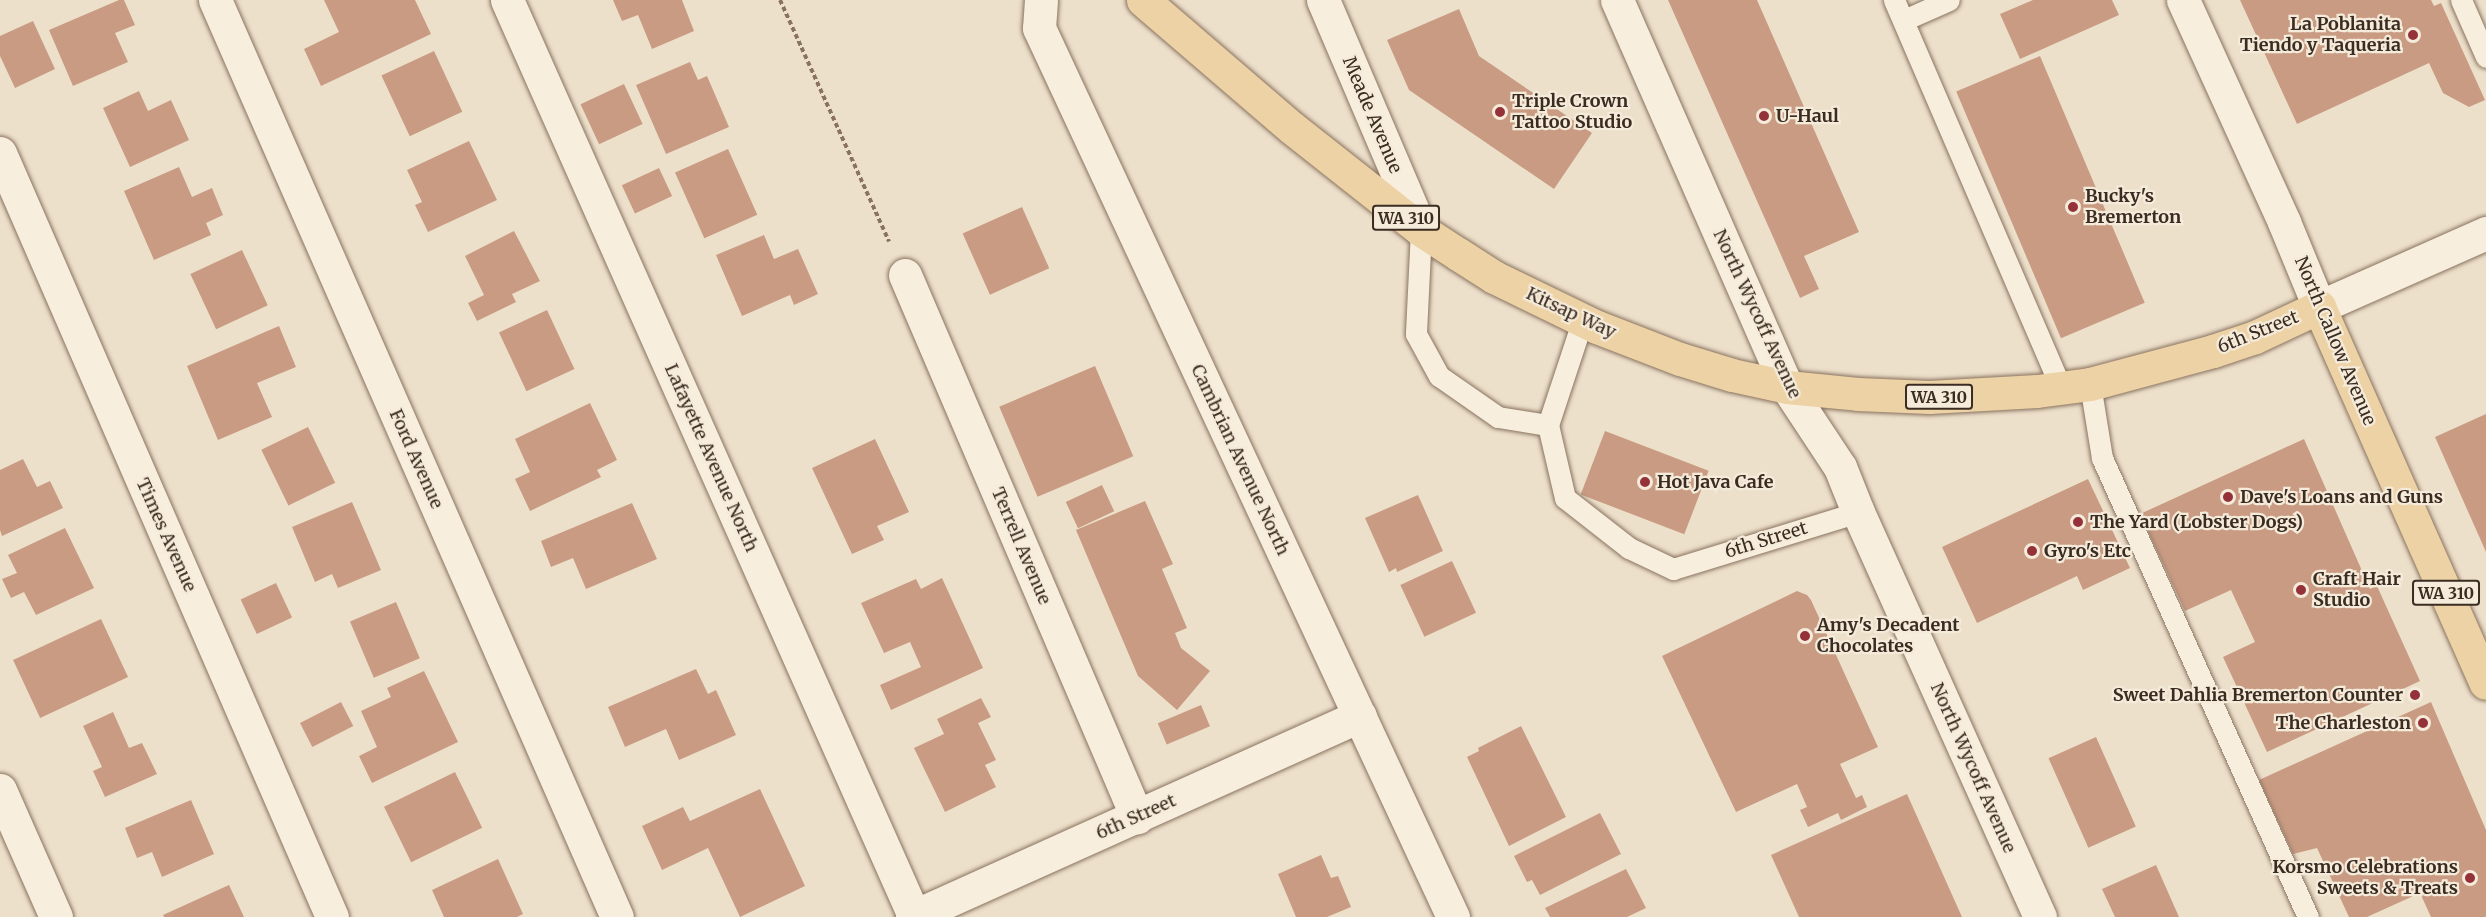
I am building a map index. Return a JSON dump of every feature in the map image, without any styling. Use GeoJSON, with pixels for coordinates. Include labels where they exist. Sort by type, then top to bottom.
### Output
{"type":"FeatureCollection","features":[{"type":"Feature","properties":{"kind":"main road","name":"Kitsap Way"},"geometry":{"type":"LineString","coordinates":[[1143,0],[1292,128],[1421,230],[1494,277],[1583,320],[1680,359],[1732,375],[1787,387],[1858,394],[1929,397],[2008,394],[2075,386]]}},
{"type":"Feature","properties":{"kind":"main road","name":"6th Street"},"geometry":{"type":"LineString","coordinates":[[2075,386],[2213,351],[2255,337],[2319,307]]}},
{"type":"Feature","properties":{"kind":"main road","name":"North Callow Avenue"},"geometry":{"type":"LineString","coordinates":[[2319,307],[2486,683]]}},
{"type":"Feature","properties":{"kind":"street","name":"Ford Avenue"},"geometry":{"type":"LineString","coordinates":[[215,0],[617,917]]}},
{"type":"Feature","properties":{"kind":"street","name":"Lafayette Avenue North"},"geometry":{"type":"LineString","coordinates":[[507,0],[913,916]]}},
{"type":"Feature","properties":{"kind":"street","name":"Cambrian Avenue North"},"geometry":{"type":"LineString","coordinates":[[1041,0],[1039,28],[1453,917]]}},
{"type":"Feature","properties":{"kind":"street","name":"Meade Avenue"},"geometry":{"type":"LineString","coordinates":[[1323,0],[1421,230]]}},
{"type":"Feature","properties":{"kind":"street","name":"North Wycoff Avenue"},"geometry":{"type":"LineString","coordinates":[[1617,0],[1787,387],[1840,467],[1858,512],[2040,917]]}},
{"type":"Feature","properties":{"kind":"street","name":"North Callow Avenue"},"geometry":{"type":"LineString","coordinates":[[2183,0],[2284,222],[2319,307]]}},
{"type":"Feature","properties":{"kind":"street","name":"Times Avenue"},"geometry":{"type":"LineString","coordinates":[[0,153],[332,917]]}},
{"type":"Feature","properties":{"kind":"street","name":"6th Street"},"geometry":{"type":"LineString","coordinates":[[2319,307],[2486,233]]}},
{"type":"Feature","properties":{"kind":"street","name":"Terrell Avenue"},"geometry":{"type":"LineString","coordinates":[[905,275],[1137,817]]}},
{"type":"Feature","properties":{"kind":"street","name":"6th Street"},"geometry":{"type":"LineString","coordinates":[[913,916],[1360,716]]}},
{"type":"Feature","properties":{"kind":"street"},"geometry":{"type":"LineString","coordinates":[[0,790],[56,917]]}},
{"type":"Feature","properties":{"kind":"lane"},"geometry":{"type":"LineString","coordinates":[[1894,0],[2075,386],[2102,458],[2308,917]]}},
{"type":"Feature","properties":{"kind":"lane"},"geometry":{"type":"LineString","coordinates":[[1904,20],[1950,0]]}},
{"type":"Feature","properties":{"kind":"lane"},"geometry":{"type":"LineString","coordinates":[[2461,0],[2486,57]]}},
{"type":"Feature","properties":{"kind":"lane"},"geometry":{"type":"LineString","coordinates":[[1421,230],[1416,334],[1438,376],[1498,417],[1548,425],[1583,320]]}},
{"type":"Feature","properties":{"kind":"lane","name":"6th Street"},"geometry":{"type":"LineString","coordinates":[[1548,425],[1565,498],[1629,548],[1673,569],[1858,512]]}},
{"type":"Feature","properties":{"kind":"path"},"geometry":{"type":"LineString","coordinates":[[780,0],[905,275]]}},
{"type":"Feature","properties":{"kind":"building"},"geometry":{"type":"Polygon","coordinates":[[[119,0],[124,0],[135,25],[115,33],[128,62],[73,86],[49,30],[119,0]]]}},
{"type":"Feature","properties":{"kind":"building"},"geometry":{"type":"Polygon","coordinates":[[[324,0],[415,0],[431,34],[321,86],[304,49],[339,32],[324,0]]]}},
{"type":"Feature","properties":{"kind":"building"},"geometry":{"type":"Polygon","coordinates":[[[613,0],[682,0],[694,31],[652,49],[638,15],[622,21],[613,0]]]}},
{"type":"Feature","properties":{"kind":"building","name":"U-Haul"},"geometry":{"type":"Polygon","coordinates":[[[1668,0],[1757,0],[1859,232],[1804,256],[1819,289],[1800,298],[1668,0]]]}},
{"type":"Feature","properties":{"kind":"building"},"geometry":{"type":"Polygon","coordinates":[[[2033,0],[2112,0],[2119,15],[2020,59],[2000,14],[2033,0]]]}},
{"type":"Feature","properties":{"kind":"building"},"geometry":{"type":"Polygon","coordinates":[[[2240,0],[2431,0],[2434,6],[2441,3],[2485,100],[2469,107],[2443,93],[2429,63],[2297,124],[2240,0]]]}},
{"type":"Feature","properties":{"kind":"building","name":"Triple Crown Tattoo Studio"},"geometry":{"type":"Polygon","coordinates":[[[1459,9],[1479,56],[1592,133],[1554,189],[1409,90],[1387,40],[1459,9]]]}},
{"type":"Feature","properties":{"kind":"building"},"geometry":{"type":"Polygon","coordinates":[[[33,21],[55,69],[15,88],[0,56],[0,36],[33,21]]]}},
{"type":"Feature","properties":{"kind":"building"},"geometry":{"type":"Polygon","coordinates":[[[434,51],[462,112],[410,136],[381,76],[434,51]]]}},
{"type":"Feature","properties":{"kind":"building"},"geometry":{"type":"Polygon","coordinates":[[[2040,56],[2145,303],[2061,338],[1956,92],[2040,56]]]}},
{"type":"Feature","properties":{"kind":"building"},"geometry":{"type":"Polygon","coordinates":[[[690,62],[698,80],[707,76],[729,127],[666,154],[636,85],[690,62]]]}},
{"type":"Feature","properties":{"kind":"building"},"geometry":{"type":"Polygon","coordinates":[[[624,84],[643,124],[599,144],[580,104],[624,84]]]}},
{"type":"Feature","properties":{"kind":"building"},"geometry":{"type":"Polygon","coordinates":[[[139,91],[148,111],[171,100],[189,140],[130,167],[103,108],[139,91]]]}},
{"type":"Feature","properties":{"kind":"building"},"geometry":{"type":"Polygon","coordinates":[[[469,141],[497,200],[428,232],[415,205],[422,202],[407,170],[469,141]]]}},
{"type":"Feature","properties":{"kind":"building"},"geometry":{"type":"Polygon","coordinates":[[[728,149],[757,215],[704,238],[675,173],[728,149]]]}},
{"type":"Feature","properties":{"kind":"building"},"geometry":{"type":"Polygon","coordinates":[[[179,167],[192,197],[212,188],[223,215],[206,223],[211,235],[154,260],[124,191],[179,167]]]}},
{"type":"Feature","properties":{"kind":"building"},"geometry":{"type":"Polygon","coordinates":[[[659,168],[672,196],[635,213],[622,185],[659,168]]]}},
{"type":"Feature","properties":{"kind":"building"},"geometry":{"type":"Polygon","coordinates":[[[1022,207],[1049,268],[990,295],[963,233],[1022,207]]]}},
{"type":"Feature","properties":{"kind":"building"},"geometry":{"type":"Polygon","coordinates":[[[514,231],[540,281],[512,294],[516,302],[477,321],[468,303],[484,295],[465,256],[514,231]]]}},
{"type":"Feature","properties":{"kind":"building"},"geometry":{"type":"Polygon","coordinates":[[[764,235],[774,259],[798,249],[818,294],[794,305],[790,295],[742,316],[716,255],[764,235]]]}},
{"type":"Feature","properties":{"kind":"building"},"geometry":{"type":"Polygon","coordinates":[[[242,250],[268,305],[216,329],[190,274],[242,250]]]}},
{"type":"Feature","properties":{"kind":"building"},"geometry":{"type":"Polygon","coordinates":[[[547,310],[574,369],[526,391],[499,332],[547,310]]]}},
{"type":"Feature","properties":{"kind":"building"},"geometry":{"type":"Polygon","coordinates":[[[279,326],[296,367],[257,383],[272,417],[218,440],[187,366],[279,326]]]}},
{"type":"Feature","properties":{"kind":"building"},"geometry":{"type":"Polygon","coordinates":[[[1095,366],[1133,456],[1038,497],[999,407],[1095,366]]]}},
{"type":"Feature","properties":{"kind":"building"},"geometry":{"type":"Polygon","coordinates":[[[590,403],[617,460],[597,470],[601,477],[530,511],[515,479],[530,472],[515,439],[590,403]]]}},
{"type":"Feature","properties":{"kind":"building"},"geometry":{"type":"Polygon","coordinates":[[[2486,414],[2486,552],[2435,437],[2486,414]]]}},
{"type":"Feature","properties":{"kind":"building"},"geometry":{"type":"Polygon","coordinates":[[[308,427],[335,483],[288,506],[261,450],[308,427]]]}},
{"type":"Feature","properties":{"kind":"building","name":"Hot Java Cafe"},"geometry":{"type":"Polygon","coordinates":[[[1605,431],[1709,471],[1684,534],[1581,494],[1605,431]]]}},
{"type":"Feature","properties":{"kind":"building"},"geometry":{"type":"Polygon","coordinates":[[[875,439],[909,512],[877,526],[884,540],[852,554],[812,468],[875,439]]]}},
{"type":"Feature","properties":{"kind":"building"},"geometry":{"type":"Polygon","coordinates":[[[2304,439],[2370,589],[2377,586],[2420,681],[2267,752],[2223,657],[2255,642],[2231,590],[2185,611],[2140,514],[2304,439]]]}},
{"type":"Feature","properties":{"kind":"building"},"geometry":{"type":"Polygon","coordinates":[[[23,459],[37,487],[50,481],[63,508],[2,536],[0,530],[0,470],[23,459]]]}},
{"type":"Feature","properties":{"kind":"building"},"geometry":{"type":"Polygon","coordinates":[[[2088,479],[2130,568],[2083,590],[2077,576],[1977,623],[1942,547],[2088,479]]]}},
{"type":"Feature","properties":{"kind":"building"},"geometry":{"type":"Polygon","coordinates":[[[1102,485],[1114,511],[1078,528],[1066,502],[1102,485]]]}},
{"type":"Feature","properties":{"kind":"building"},"geometry":{"type":"Polygon","coordinates":[[[1418,495],[1443,551],[1397,572],[1396,568],[1389,572],[1365,518],[1418,495]]]}},
{"type":"Feature","properties":{"kind":"building"},"geometry":{"type":"Polygon","coordinates":[[[1145,501],[1173,564],[1162,569],[1187,628],[1175,633],[1181,648],[1210,671],[1177,710],[1138,676],[1076,530],[1145,501]]]}},
{"type":"Feature","properties":{"kind":"building"},"geometry":{"type":"Polygon","coordinates":[[[352,502],[381,570],[338,588],[332,574],[315,582],[292,527],[352,502]]]}},
{"type":"Feature","properties":{"kind":"building"},"geometry":{"type":"Polygon","coordinates":[[[632,503],[657,559],[586,589],[573,558],[551,567],[541,541],[632,503]]]}},
{"type":"Feature","properties":{"kind":"building"},"geometry":{"type":"Polygon","coordinates":[[[65,528],[94,588],[36,615],[24,592],[11,598],[2,579],[17,573],[8,555],[65,528]]]}},
{"type":"Feature","properties":{"kind":"building"},"geometry":{"type":"Polygon","coordinates":[[[1452,561],[1476,613],[1424,637],[1400,585],[1452,561]]]}},
{"type":"Feature","properties":{"kind":"building"},"geometry":{"type":"Polygon","coordinates":[[[942,578],[983,668],[891,710],[880,685],[921,667],[910,642],[884,653],[861,603],[916,579],[921,589],[942,578]]]}},
{"type":"Feature","properties":{"kind":"building"},"geometry":{"type":"Polygon","coordinates":[[[276,583],[292,617],[257,634],[241,599],[276,583]]]}},
{"type":"Feature","properties":{"kind":"building"},"geometry":{"type":"Polygon","coordinates":[[[1797,591],[1807,595],[1811,600],[1878,747],[1840,764],[1856,798],[1862,795],[1867,807],[1841,820],[1838,813],[1808,827],[1800,810],[1807,807],[1797,784],[1736,812],[1662,656],[1797,591]]]}},
{"type":"Feature","properties":{"kind":"building"},"geometry":{"type":"Polygon","coordinates":[[[396,602],[420,658],[374,678],[350,622],[396,602]]]}},
{"type":"Feature","properties":{"kind":"building"},"geometry":{"type":"Polygon","coordinates":[[[101,619],[128,677],[40,718],[13,660],[101,619]]]}},
{"type":"Feature","properties":{"kind":"building"},"geometry":{"type":"Polygon","coordinates":[[[696,669],[708,694],[716,690],[736,735],[679,760],[666,729],[625,747],[608,707],[696,669]]]}},
{"type":"Feature","properties":{"kind":"building"},"geometry":{"type":"Polygon","coordinates":[[[424,671],[458,742],[372,783],[359,756],[377,747],[361,711],[391,697],[387,688],[424,671]]]}},
{"type":"Feature","properties":{"kind":"building"},"geometry":{"type":"Polygon","coordinates":[[[981,698],[991,717],[978,723],[996,760],[985,765],[996,787],[945,812],[914,748],[944,734],[937,719],[981,698]]]}},
{"type":"Feature","properties":{"kind":"building"},"geometry":{"type":"Polygon","coordinates":[[[341,702],[353,726],[312,747],[300,723],[341,702]]]}},
{"type":"Feature","properties":{"kind":"building"},"geometry":{"type":"Polygon","coordinates":[[[2431,702],[2486,830],[2486,917],[2431,917],[2420,893],[2367,917],[2349,917],[2317,848],[2293,854],[2259,780],[2431,702]]]}},
{"type":"Feature","properties":{"kind":"building"},"geometry":{"type":"Polygon","coordinates":[[[1201,705],[1210,726],[1167,745],[1158,723],[1201,705]]]}},
{"type":"Feature","properties":{"kind":"building"},"geometry":{"type":"Polygon","coordinates":[[[113,712],[129,748],[142,743],[157,774],[105,797],[93,771],[102,767],[83,726],[113,712]]]}},
{"type":"Feature","properties":{"kind":"building"},"geometry":{"type":"Polygon","coordinates":[[[1521,726],[1566,817],[1509,846],[1467,757],[1479,751],[1478,748],[1521,726]]]}},
{"type":"Feature","properties":{"kind":"building"},"geometry":{"type":"Polygon","coordinates":[[[2096,737],[2136,827],[2088,848],[2048,758],[2096,737]]]}},
{"type":"Feature","properties":{"kind":"building"},"geometry":{"type":"Polygon","coordinates":[[[455,772],[482,828],[411,862],[384,807],[455,772]]]}},
{"type":"Feature","properties":{"kind":"building"},"geometry":{"type":"Polygon","coordinates":[[[760,789],[805,886],[740,917],[708,848],[662,870],[642,826],[683,807],[690,821],[760,789]]]}},
{"type":"Feature","properties":{"kind":"building"},"geometry":{"type":"Polygon","coordinates":[[[1907,794],[1962,917],[1799,917],[1771,855],[1907,794]]]}},
{"type":"Feature","properties":{"kind":"building"},"geometry":{"type":"Polygon","coordinates":[[[191,800],[214,854],[162,877],[152,852],[137,858],[125,828],[191,800]]]}},
{"type":"Feature","properties":{"kind":"building"},"geometry":{"type":"Polygon","coordinates":[[[1600,813],[1621,854],[1540,895],[1532,880],[1527,882],[1514,856],[1600,813]]]}},
{"type":"Feature","properties":{"kind":"building"},"geometry":{"type":"Polygon","coordinates":[[[1321,855],[1331,878],[1338,876],[1351,907],[1327,917],[1296,917],[1278,874],[1321,855]]]}},
{"type":"Feature","properties":{"kind":"building"},"geometry":{"type":"Polygon","coordinates":[[[498,859],[523,914],[517,917],[444,917],[432,890],[498,859]]]}},
{"type":"Feature","properties":{"kind":"building"},"geometry":{"type":"Polygon","coordinates":[[[2156,865],[2179,917],[2115,917],[2102,889],[2156,865]]]}},
{"type":"Feature","properties":{"kind":"building"},"geometry":{"type":"Polygon","coordinates":[[[1626,869],[1646,908],[1627,917],[1550,917],[1545,908],[1626,869]]]}},
{"type":"Feature","properties":{"kind":"building"},"geometry":{"type":"Polygon","coordinates":[[[229,885],[244,917],[164,917],[163,915],[229,885]]]}},
{"type":"Feature","properties":{"kind":"place","name":"La Poblanita Tiendo y Taqueria"},"geometry":{"type":"Point","coordinates":[2413,35]}},
{"type":"Feature","properties":{"kind":"place","name":"Triple Crown Tattoo Studio"},"geometry":{"type":"Point","coordinates":[1500,112]}},
{"type":"Feature","properties":{"kind":"place","name":"U-Haul"},"geometry":{"type":"Point","coordinates":[1764,116]}},
{"type":"Feature","properties":{"kind":"place","name":"Bucky's Bremerton"},"geometry":{"type":"Point","coordinates":[2073,207]}},
{"type":"Feature","properties":{"kind":"place","name":"Hot Java Cafe"},"geometry":{"type":"Point","coordinates":[1645,482]}},
{"type":"Feature","properties":{"kind":"place","name":"Dave's Loans and Guns"},"geometry":{"type":"Point","coordinates":[2228,497]}},
{"type":"Feature","properties":{"kind":"place","name":"The Yard (Lobster Dogs)"},"geometry":{"type":"Point","coordinates":[2078,522]}},
{"type":"Feature","properties":{"kind":"place","name":"Gyro's Etc"},"geometry":{"type":"Point","coordinates":[2032,551]}},
{"type":"Feature","properties":{"kind":"place","name":"Craft Hair Studio"},"geometry":{"type":"Point","coordinates":[2301,590]}},
{"type":"Feature","properties":{"kind":"place","name":"Amy's Decadent Chocolates"},"geometry":{"type":"Point","coordinates":[1805,636]}},
{"type":"Feature","properties":{"kind":"place","name":"Sweet Dahlia Bremerton Counter"},"geometry":{"type":"Point","coordinates":[2415,695]}},
{"type":"Feature","properties":{"kind":"place","name":"The Charleston"},"geometry":{"type":"Point","coordinates":[2423,723]}},
{"type":"Feature","properties":{"kind":"place","name":"Korsmo Celebrations Sweets & Treats"},"geometry":{"type":"Point","coordinates":[2470,878]}}]}
